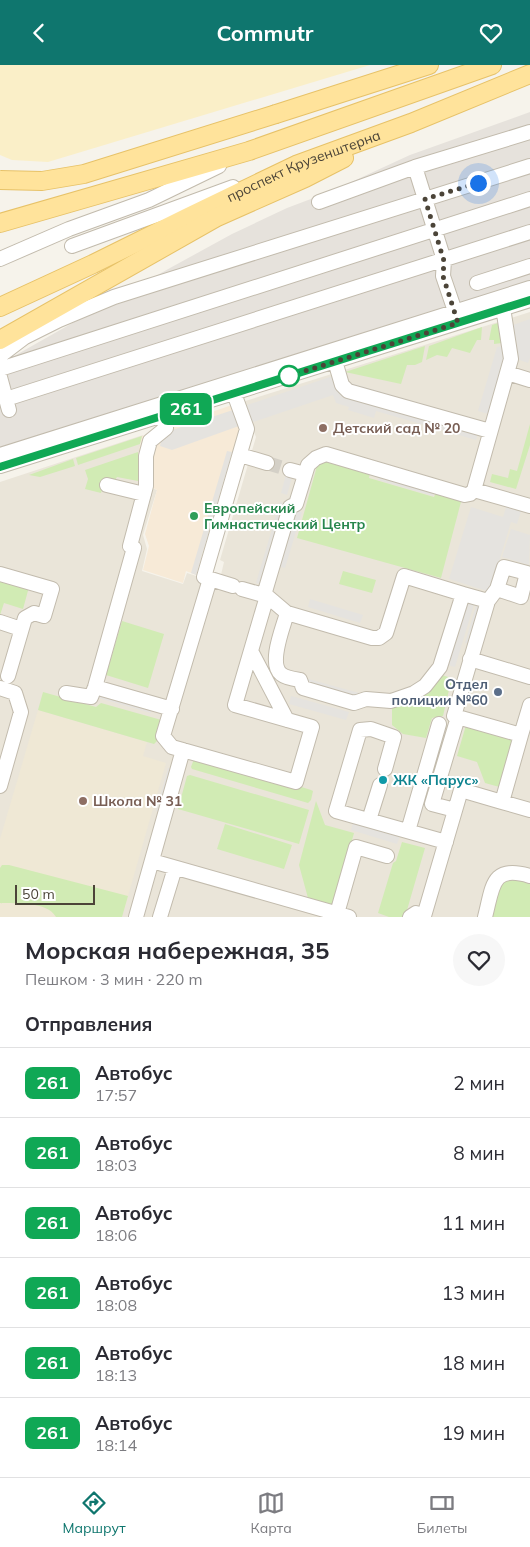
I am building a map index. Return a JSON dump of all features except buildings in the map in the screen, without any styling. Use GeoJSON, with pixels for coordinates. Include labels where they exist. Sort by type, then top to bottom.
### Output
{"type":"FeatureCollection","features":[{"type":"Feature","properties":{"kind":"main road"},"geometry":{"type":"LineString","coordinates":[[0,180],[42,181],[84,174],[429,65]]}},
{"type":"Feature","properties":{"kind":"main road","name":"проспект Крузенштерна"},"geometry":{"type":"LineString","coordinates":[[249,151],[492,65]]}},
{"type":"Feature","properties":{"kind":"main road","name":"проспект Крузенштерна"},"geometry":{"type":"LineString","coordinates":[[296,165],[411,123],[530,74]]}},
{"type":"Feature","properties":{"kind":"main road"},"geometry":{"type":"LineString","coordinates":[[0,340],[217,217],[305,177],[411,123]]}},
{"type":"Feature","properties":{"kind":"main road"},"geometry":{"type":"LineString","coordinates":[[0,223],[249,151]]}},
{"type":"Feature","properties":{"kind":"main road"},"geometry":{"type":"LineString","coordinates":[[0,307],[296,165]]}},
{"type":"Feature","properties":{"kind":"street"},"geometry":{"type":"LineString","coordinates":[[319,202],[415,167],[530,132]]}},
{"type":"Feature","properties":{"kind":"street","name":"проспект Крузенштерна"},"geometry":{"type":"LineString","coordinates":[[0,259],[70,229],[149,200],[249,151]]}},
{"type":"Feature","properties":{"kind":"street","name":"проспект Крузенштерна"},"geometry":{"type":"LineString","coordinates":[[72,245],[296,165]]}},
{"type":"Feature","properties":{"kind":"street"},"geometry":{"type":"LineString","coordinates":[[0,356],[25,337],[59,320],[114,297],[530,165]]}},
{"type":"Feature","properties":{"kind":"street"},"geometry":{"type":"LineString","coordinates":[[415,167],[444,260],[443,276],[457,317]]}},
{"type":"Feature","properties":{"kind":"street"},"geometry":{"type":"LineString","coordinates":[[0,369],[530,199]]}},
{"type":"Feature","properties":{"kind":"street"},"geometry":{"type":"LineString","coordinates":[[0,377],[8,405],[530,232]]}},
{"type":"Feature","properties":{"kind":"street"},"geometry":{"type":"LineString","coordinates":[[477,283],[530,266]]}},
{"type":"Feature","properties":{"kind":"street"},"geometry":{"type":"LineString","coordinates":[[0,455],[232,388],[429,326],[501,303],[530,288]]}},
{"type":"Feature","properties":{"kind":"street"},"geometry":{"type":"LineString","coordinates":[[501,303],[530,300]]}},
{"type":"Feature","properties":{"kind":"street"},"geometry":{"type":"LineString","coordinates":[[210,579],[164,736],[172,747],[296,782],[312,727],[235,705],[290,507],[296,504],[308,465],[316,458],[326,454],[465,495],[470,494],[474,490],[511,359],[501,303]]}},
{"type":"Feature","properties":{"kind":"street"},"geometry":{"type":"LineString","coordinates":[[333,356],[342,385],[348,391],[490,431]]}},
{"type":"Feature","properties":{"kind":"street"},"geometry":{"type":"LineString","coordinates":[[507,373],[530,380]]}},
{"type":"Feature","properties":{"kind":"street"},"geometry":{"type":"LineString","coordinates":[[0,467],[162,416],[232,388]]}},
{"type":"Feature","properties":{"kind":"street"},"geometry":{"type":"LineString","coordinates":[[232,388],[247,429],[204,577],[266,595],[287,613],[376,639],[386,633],[404,576],[488,601]]}},
{"type":"Feature","properties":{"kind":"street"},"geometry":{"type":"LineString","coordinates":[[66,693],[91,697],[95,687],[127,554],[134,548],[130,547],[146,486],[146,456],[150,441],[166,428],[162,416]]}},
{"type":"Feature","properties":{"kind":"street"},"geometry":{"type":"LineString","coordinates":[[240,455],[267,463]]}},
{"type":"Feature","properties":{"kind":"street"},"geometry":{"type":"LineString","coordinates":[[290,470],[305,474]]}},
{"type":"Feature","properties":{"kind":"street"},"geometry":{"type":"LineString","coordinates":[[106,485],[144,494]]}},
{"type":"Feature","properties":{"kind":"street"},"geometry":{"type":"LineString","coordinates":[[474,490],[530,506]]}},
{"type":"Feature","properties":{"kind":"street"},"geometry":{"type":"LineString","coordinates":[[0,574],[52,589],[44,616],[34,613],[25,618],[4,682],[14,693],[21,712],[0,786]]}},
{"type":"Feature","properties":{"kind":"street"},"geometry":{"type":"LineString","coordinates":[[497,589],[488,601],[454,716],[521,735]]}},
{"type":"Feature","properties":{"kind":"street"},"geometry":{"type":"LineString","coordinates":[[287,613],[275,661],[277,669],[283,675],[300,680],[304,688],[354,703],[366,699],[391,701],[414,693],[425,686],[440,667],[463,593]]}},
{"type":"Feature","properties":{"kind":"street"},"geometry":{"type":"LineString","coordinates":[[0,622],[21,629]]}},
{"type":"Feature","properties":{"kind":"street"},"geometry":{"type":"LineString","coordinates":[[251,651],[287,720]]}},
{"type":"Feature","properties":{"kind":"street"},"geometry":{"type":"LineString","coordinates":[[470,659],[530,677]]}},
{"type":"Feature","properties":{"kind":"street"},"geometry":{"type":"LineString","coordinates":[[95,687],[172,709]]}},
{"type":"Feature","properties":{"kind":"street"},"geometry":{"type":"LineString","coordinates":[[502,802],[530,705]]}},
{"type":"Feature","properties":{"kind":"street"},"geometry":{"type":"LineString","coordinates":[[455,810],[432,804],[458,717]]}},
{"type":"Feature","properties":{"kind":"street"},"geometry":{"type":"LineString","coordinates":[[408,831],[439,724]]}},
{"type":"Feature","properties":{"kind":"street"},"geometry":{"type":"LineString","coordinates":[[385,769],[394,737],[371,729],[360,730],[336,811],[446,842]]}},
{"type":"Feature","properties":{"kind":"street"},"geometry":{"type":"LineString","coordinates":[[136,917],[183,750]]}},
{"type":"Feature","properties":{"kind":"street"},"geometry":{"type":"LineString","coordinates":[[369,820],[380,785]]}},
{"type":"Feature","properties":{"kind":"street"},"geometry":{"type":"LineString","coordinates":[[410,917],[416,913],[424,916],[461,790],[530,810]]}},
{"type":"Feature","properties":{"kind":"street"},"geometry":{"type":"LineString","coordinates":[[152,861],[340,916],[356,847],[387,856]]}},
{"type":"Feature","properties":{"kind":"street"},"geometry":{"type":"LineString","coordinates":[[160,917],[175,867]]}},
{"type":"Feature","properties":{"kind":"street"},"geometry":{"type":"LineString","coordinates":[[485,917],[494,885],[499,877],[512,871],[530,875]]}},
{"type":"Feature","properties":{"kind":"shaded area"},"geometry":{"type":"Polygon","coordinates":[[[530,112],[530,282],[0,449],[0,364],[232,234],[410,155],[530,112]]]}},
{"type":"Feature","properties":{"kind":"shaded area"},"geometry":{"type":"Polygon","coordinates":[[[530,312],[530,917],[0,917],[0,482],[143,435],[140,444],[146,486],[157,490],[143,535],[147,549],[142,571],[183,584],[187,573],[215,582],[220,579],[224,562],[220,560],[256,437],[242,402],[530,312]]]}},
{"type":"Feature","properties":{"kind":"shaded area"},"geometry":{"type":"Polygon","coordinates":[[[530,319],[530,358],[528,363],[517,359],[513,325],[530,319]]]}},
{"type":"Feature","properties":{"kind":"shaded area"},"geometry":{"type":"Polygon","coordinates":[[[503,346],[504,359],[488,414],[478,411],[497,347],[503,346]]]}},
{"type":"Feature","properties":{"kind":"shaded area"},"geometry":{"type":"Polygon","coordinates":[[[330,377],[482,421],[476,440],[376,411],[374,418],[348,410],[349,407],[336,403],[333,395],[250,423],[244,406],[330,377]]]}},
{"type":"Feature","properties":{"kind":"shaded area"},"geometry":{"type":"Polygon","coordinates":[[[232,405],[242,434],[237,453],[231,452],[196,575],[186,571],[183,583],[143,570],[149,546],[145,534],[157,490],[138,481],[138,455],[142,436],[232,405]]]}},
{"type":"Feature","properties":{"kind":"shaded area"},"geometry":{"type":"Polygon","coordinates":[[[233,410],[239,426],[172,450],[160,446],[163,433],[233,410]]]}},
{"type":"Feature","properties":{"kind":"shaded area"},"geometry":{"type":"Polygon","coordinates":[[[227,451],[232,452],[196,575],[191,573],[227,451]]]}},
{"type":"Feature","properties":{"kind":"shaded area"},"geometry":{"type":"Polygon","coordinates":[[[380,473],[435,489],[433,496],[378,480],[380,473]]]}},
{"type":"Feature","properties":{"kind":"shaded area"},"geometry":{"type":"Polygon","coordinates":[[[286,475],[292,477],[287,495],[281,493],[286,475]]]}},
{"type":"Feature","properties":{"kind":"shaded area"},"geometry":{"type":"Polygon","coordinates":[[[280,502],[286,504],[262,585],[256,583],[280,502]]]}},
{"type":"Feature","properties":{"kind":"shaded area"},"geometry":{"type":"Polygon","coordinates":[[[507,504],[522,508],[517,524],[511,522],[490,592],[449,579],[471,507],[503,517],[507,504]]]}},
{"type":"Feature","properties":{"kind":"shaded area"},"geometry":{"type":"Polygon","coordinates":[[[294,510],[302,512],[285,568],[278,566],[294,510]]]}},
{"type":"Feature","properties":{"kind":"shaded area"},"geometry":{"type":"Polygon","coordinates":[[[511,529],[530,535],[529,565],[502,557],[511,529]]]}},
{"type":"Feature","properties":{"kind":"shaded area"},"geometry":{"type":"Polygon","coordinates":[[[310,599],[363,615],[360,623],[308,607],[310,599]]]}},
{"type":"Feature","properties":{"kind":"shaded area"},"geometry":{"type":"Polygon","coordinates":[[[468,599],[475,601],[455,667],[448,665],[468,599]]]}},
{"type":"Feature","properties":{"kind":"shaded area"},"geometry":{"type":"Polygon","coordinates":[[[477,602],[484,603],[472,645],[465,643],[477,602]]]}},
{"type":"Feature","properties":{"kind":"shaded area"},"geometry":{"type":"Polygon","coordinates":[[[305,678],[359,693],[357,699],[303,684],[305,678]]]}},
{"type":"Feature","properties":{"kind":"shaded area"},"geometry":{"type":"Polygon","coordinates":[[[101,694],[152,708],[151,713],[99,698],[101,694]]]}},
{"type":"Feature","properties":{"kind":"shaded area"},"geometry":{"type":"Polygon","coordinates":[[[291,696],[349,712],[346,720],[289,704],[291,696]]]}},
{"type":"Feature","properties":{"kind":"shaded area","name":"Школа № 31"},"geometry":{"type":"Polygon","coordinates":[[[38,710],[147,742],[143,756],[166,763],[122,917],[0,917],[0,839],[38,710]]]}},
{"type":"Feature","properties":{"kind":"shaded area"},"geometry":{"type":"Polygon","coordinates":[[[441,727],[446,729],[419,823],[413,822],[441,727]]]}},
{"type":"Feature","properties":{"kind":"shaded area"},"geometry":{"type":"Polygon","coordinates":[[[168,768],[175,769],[163,813],[156,811],[168,768]]]}},
{"type":"Feature","properties":{"kind":"shaded area"},"geometry":{"type":"Polygon","coordinates":[[[353,822],[400,836],[397,844],[351,830],[353,822]]]}},
{"type":"Feature","properties":{"kind":"green space"},"geometry":{"type":"Polygon","coordinates":[[[501,322],[502,343],[494,344],[494,340],[489,340],[492,325],[501,322]]]}},
{"type":"Feature","properties":{"kind":"green space"},"geometry":{"type":"Polygon","coordinates":[[[482,327],[481,340],[477,340],[470,353],[452,348],[447,357],[437,355],[426,360],[429,346],[482,327]]]}},
{"type":"Feature","properties":{"kind":"green space"},"geometry":{"type":"Polygon","coordinates":[[[425,346],[422,362],[415,365],[407,365],[401,384],[345,372],[425,346]]]}},
{"type":"Feature","properties":{"kind":"green space"},"geometry":{"type":"Polygon","coordinates":[[[530,424],[530,445],[516,489],[490,482],[492,474],[508,478],[510,469],[517,471],[530,424]]]}},
{"type":"Feature","properties":{"kind":"green space"},"geometry":{"type":"Polygon","coordinates":[[[142,436],[140,444],[78,465],[76,458],[142,436]]]}},
{"type":"Feature","properties":{"kind":"green space"},"geometry":{"type":"Polygon","coordinates":[[[138,452],[138,481],[117,477],[115,480],[106,478],[101,493],[85,489],[88,479],[85,470],[138,452]]]}},
{"type":"Feature","properties":{"kind":"green space"},"geometry":{"type":"Polygon","coordinates":[[[73,459],[75,466],[40,477],[29,475],[73,459]]]}},
{"type":"Feature","properties":{"kind":"green space"},"geometry":{"type":"Polygon","coordinates":[[[326,461],[370,473],[369,478],[434,497],[437,490],[462,498],[441,578],[297,538],[317,466],[326,461]]]}},
{"type":"Feature","properties":{"kind":"green space"},"geometry":{"type":"Polygon","coordinates":[[[343,571],[376,580],[372,593],[339,584],[343,571]]]}},
{"type":"Feature","properties":{"kind":"green space"},"geometry":{"type":"Polygon","coordinates":[[[0,578],[29,587],[23,609],[4,603],[0,615],[0,578]]]}},
{"type":"Feature","properties":{"kind":"green space"},"geometry":{"type":"Polygon","coordinates":[[[122,621],[164,634],[148,688],[106,675],[122,621]]]}},
{"type":"Feature","properties":{"kind":"green space"},"geometry":{"type":"Polygon","coordinates":[[[442,675],[451,678],[455,691],[449,690],[443,716],[432,718],[426,738],[403,734],[392,725],[392,707],[442,675]]]}},
{"type":"Feature","properties":{"kind":"green space"},"geometry":{"type":"Polygon","coordinates":[[[43,692],[96,707],[101,703],[165,721],[160,738],[154,744],[38,710],[43,692]]]}},
{"type":"Feature","properties":{"kind":"green space"},"geometry":{"type":"Polygon","coordinates":[[[466,725],[517,739],[503,788],[485,783],[477,762],[457,756],[466,725]]]}},
{"type":"Feature","properties":{"kind":"green space"},"geometry":{"type":"Polygon","coordinates":[[[204,756],[311,790],[313,791],[311,800],[308,803],[192,769],[194,759],[204,756]]]}},
{"type":"Feature","properties":{"kind":"green space"},"geometry":{"type":"Polygon","coordinates":[[[190,775],[309,810],[299,844],[178,809],[187,776],[190,775]]]}},
{"type":"Feature","properties":{"kind":"green space"},"geometry":{"type":"Polygon","coordinates":[[[316,801],[325,825],[354,833],[334,905],[308,898],[299,865],[316,801]]]}},
{"type":"Feature","properties":{"kind":"green space"},"geometry":{"type":"Polygon","coordinates":[[[225,824],[292,845],[284,869],[217,849],[225,824]]]}},
{"type":"Feature","properties":{"kind":"green space"},"geometry":{"type":"Polygon","coordinates":[[[402,842],[425,848],[405,917],[389,917],[378,913],[393,863],[396,861],[402,842]]]}},
{"type":"Feature","properties":{"kind":"green space"},"geometry":{"type":"Polygon","coordinates":[[[2,865],[9,865],[128,896],[122,917],[56,917],[46,908],[39,906],[0,903],[0,868],[2,865]]]}},
{"type":"Feature","properties":{"kind":"green space"},"geometry":{"type":"Polygon","coordinates":[[[503,878],[530,881],[530,917],[487,917],[503,878]]]}},
{"type":"Feature","properties":{"kind":"sand"},"geometry":{"type":"Polygon","coordinates":[[[0,65],[370,65],[48,162],[12,160],[0,155],[0,65]]]}},
{"type":"Feature","properties":{"kind":"tunnel"},"geometry":{"type":"LineString","coordinates":[[267,463],[290,470]]}},
{"type":"Feature","properties":{"kind":"bus line","name":"261"},"geometry":{"type":"LineString","coordinates":[[0,467],[530,300]]}},
{"type":"Feature","properties":{"kind":"place","name":"Детский сад № 20"},"geometry":{"type":"Point","coordinates":[323,428]}},
{"type":"Feature","properties":{"kind":"place","name":"Европейский Гимнастический Центр"},"geometry":{"type":"Point","coordinates":[194,516]}},
{"type":"Feature","properties":{"kind":"place","name":"Отдел полиции №60"},"geometry":{"type":"Point","coordinates":[498,692]}},
{"type":"Feature","properties":{"kind":"place","name":"ЖК «Парус»"},"geometry":{"type":"Point","coordinates":[383,780]}},
{"type":"Feature","properties":{"kind":"place","name":"Школа № 31"},"geometry":{"type":"Point","coordinates":[83,801]}},
{"type":"Feature","properties":{"kind":"route"},"geometry":{"type":"LineString","coordinates":[[289,376],[458,323],[443,276],[444,261],[425,199],[478,183]]}}]}
